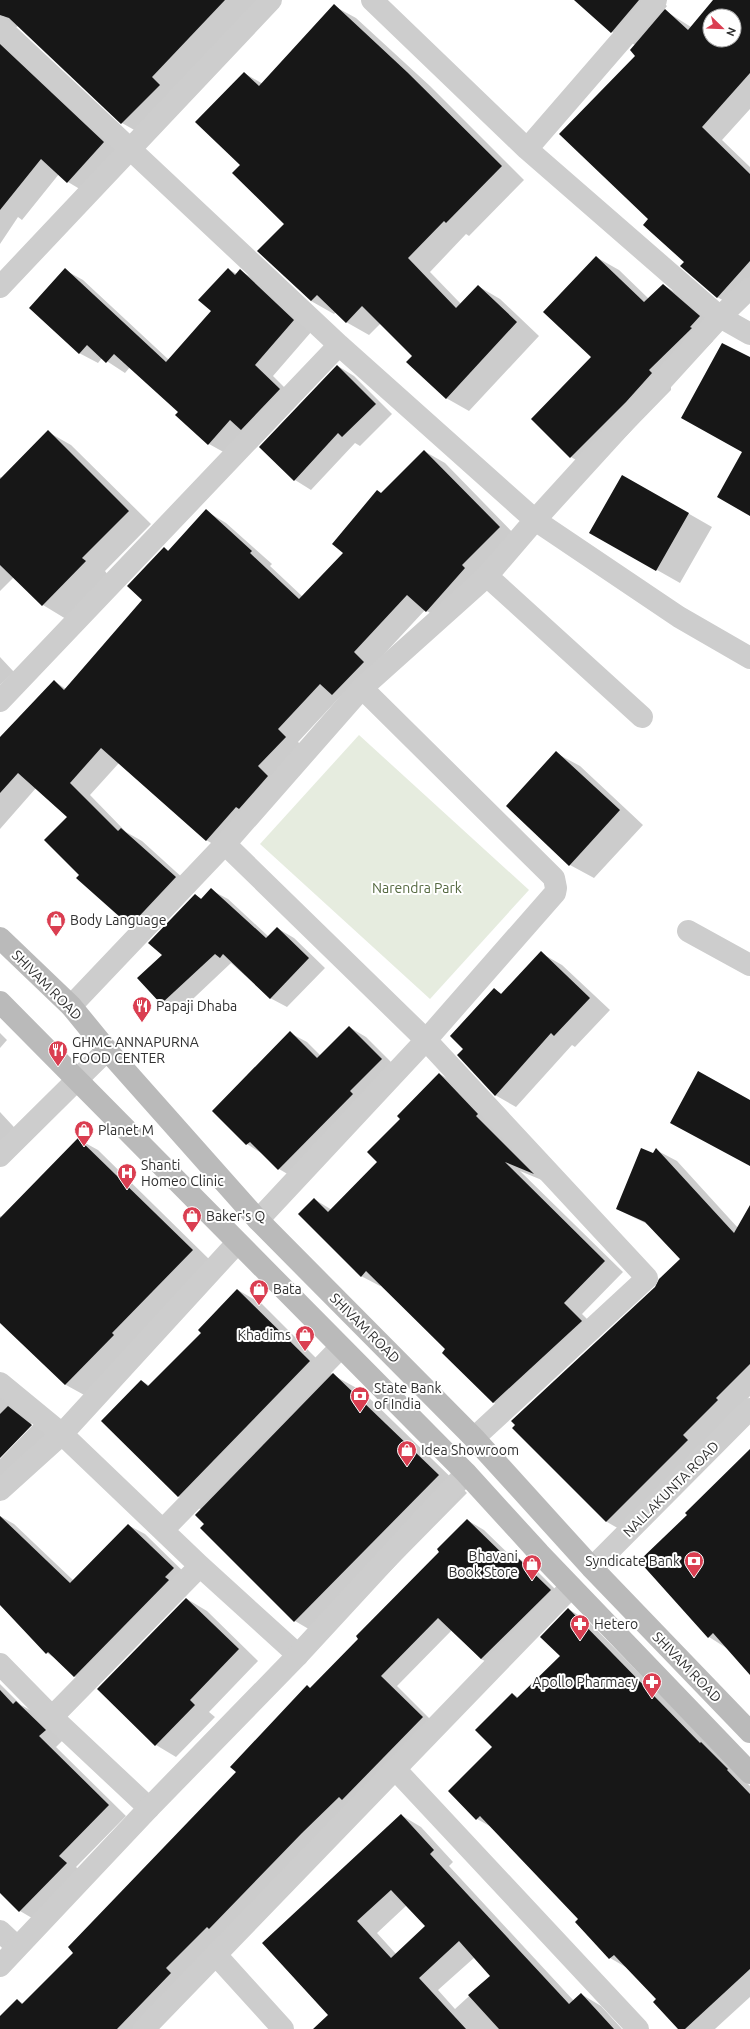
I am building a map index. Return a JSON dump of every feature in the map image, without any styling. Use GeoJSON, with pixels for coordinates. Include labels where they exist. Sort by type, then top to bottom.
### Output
{"type":"FeatureCollection","features":[{"type":"Feature","properties":{"kind":"main road","name":"SHIVAM ROAD"},"geometry":{"type":"LineString","coordinates":[[0,938],[71,1006],[107,1050],[258,1220],[474,1438],[560,1534],[750,1732]]}},
{"type":"Feature","properties":{"kind":"main road","name":"SHIVAM ROAD"},"geometry":{"type":"LineString","coordinates":[[0,1002],[340,1348],[466,1473],[571,1587],[750,1773]]}},
{"type":"Feature","properties":{"kind":"main road"},"geometry":{"type":"LineString","coordinates":[[539,1553],[560,1534]]}},
{"type":"Feature","properties":{"kind":"street"},"geometry":{"type":"LineString","coordinates":[[0,287],[129,148],[271,0]]}},
{"type":"Feature","properties":{"kind":"street"},"geometry":{"type":"LineString","coordinates":[[372,0],[527,150],[720,317],[750,334]]}},
{"type":"Feature","properties":{"kind":"street"},"geometry":{"type":"LineString","coordinates":[[527,150],[649,2]]}},
{"type":"Feature","properties":{"kind":"street"},"geometry":{"type":"LineString","coordinates":[[0,27],[339,344],[535,520],[679,617],[750,658]]}},
{"type":"Feature","properties":{"kind":"street"},"geometry":{"type":"LineString","coordinates":[[71,1006],[225,844],[362,688],[487,576],[535,520],[720,317],[750,288]]}},
{"type":"Feature","properties":{"kind":"street"},"geometry":{"type":"LineString","coordinates":[[0,701],[339,344]]}},
{"type":"Feature","properties":{"kind":"street"},"geometry":{"type":"LineString","coordinates":[[487,576],[642,717]]}},
{"type":"Feature","properties":{"kind":"street"},"geometry":{"type":"LineString","coordinates":[[258,1220],[426,1040],[554,893],[556,883],[554,878],[362,688]]}},
{"type":"Feature","properties":{"kind":"street"},"geometry":{"type":"LineString","coordinates":[[225,844],[426,1040],[647,1278],[474,1438]]}},
{"type":"Feature","properties":{"kind":"street"},"geometry":{"type":"LineString","coordinates":[[688,931],[750,965]]}},
{"type":"Feature","properties":{"kind":"street"},"geometry":{"type":"LineString","coordinates":[[0,1156],[107,1050]]}},
{"type":"Feature","properties":{"kind":"street"},"geometry":{"type":"LineString","coordinates":[[0,1490],[62,1434],[237,1243]]}},
{"type":"Feature","properties":{"kind":"street"},"geometry":{"type":"LineString","coordinates":[[163,1530],[340,1348]]}},
{"type":"Feature","properties":{"kind":"street"},"geometry":{"type":"LineString","coordinates":[[0,1383],[62,1434],[200,1566],[298,1655]]}},
{"type":"Feature","properties":{"kind":"street","name":"NALLAKUNTA ROAD"},"geometry":{"type":"LineString","coordinates":[[592,1568],[750,1409]]}},
{"type":"Feature","properties":{"kind":"street"},"geometry":{"type":"LineString","coordinates":[[0,1966],[149,1808],[298,1655],[466,1473]]}},
{"type":"Feature","properties":{"kind":"street"},"geometry":{"type":"LineString","coordinates":[[52,1718],[200,1566]]}},
{"type":"Feature","properties":{"kind":"street"},"geometry":{"type":"LineString","coordinates":[[144,2029],[396,1770],[571,1587]]}},
{"type":"Feature","properties":{"kind":"street"},"geometry":{"type":"LineString","coordinates":[[0,1664],[52,1718],[149,1808]]}},
{"type":"Feature","properties":{"kind":"street"},"geometry":{"type":"LineString","coordinates":[[396,1770],[638,2029]]}},
{"type":"Feature","properties":{"kind":"street"},"geometry":{"type":"LineString","coordinates":[[0,1931],[17,1947]]}},
{"type":"Feature","properties":{"kind":"street"},"geometry":{"type":"LineString","coordinates":[[216,1955],[283,2029]]}},
{"type":"Feature","properties":{"kind":"green space","name":"Narendra Park"},"geometry":{"type":"Polygon","coordinates":[[[359,735],[529,890],[430,999],[260,844],[359,735]]]}},
{"type":"Feature","properties":{"kind":"building"},"geometry":{"type":"Polygon","coordinates":[[[0,0],[225,0],[152,77],[160,85],[121,124],[9,18],[0,15],[0,0]]]}},
{"type":"Feature","properties":{"kind":"building"},"geometry":{"type":"Polygon","coordinates":[[[574,0],[639,0],[611,33],[574,0]]]}},
{"type":"Feature","properties":{"kind":"building"},"geometry":{"type":"Polygon","coordinates":[[[713,0],[750,0],[750,73],[702,127],[750,174],[750,261],[717,298],[680,266],[684,262],[643,225],[648,219],[559,134],[635,56],[630,50],[665,9],[688,30],[702,13],[702,48],[742,48],[742,8],[706,8],[713,0]]]}},
{"type":"Feature","properties":{"kind":"building"},"geometry":{"type":"Polygon","coordinates":[[[334,4],[407,72],[502,166],[446,223],[444,221],[408,258],[456,308],[478,285],[517,322],[446,399],[406,362],[412,356],[362,306],[346,323],[317,295],[311,301],[257,251],[284,224],[232,173],[240,165],[195,122],[244,72],[259,86],[334,4]]]}},
{"type":"Feature","properties":{"kind":"building"},"geometry":{"type":"Polygon","coordinates":[[[0,44],[104,142],[67,183],[41,159],[0,210],[0,44]]]}},
{"type":"Feature","properties":{"kind":"building"},"geometry":{"type":"Polygon","coordinates":[[[596,256],[644,302],[663,284],[700,316],[690,327],[692,328],[649,370],[652,373],[626,402],[570,458],[531,419],[591,357],[543,312],[596,256]]]}},
{"type":"Feature","properties":{"kind":"building"},"geometry":{"type":"Polygon","coordinates":[[[65,268],[166,362],[211,311],[198,300],[228,268],[235,275],[240,269],[294,320],[255,365],[280,389],[241,430],[230,420],[208,445],[175,415],[178,412],[114,354],[106,363],[87,345],[79,354],[29,308],[65,268]]]}},
{"type":"Feature","properties":{"kind":"building"},"geometry":{"type":"Polygon","coordinates":[[[722,343],[750,357],[750,516],[717,497],[742,452],[681,418],[722,343]]]}},
{"type":"Feature","properties":{"kind":"building"},"geometry":{"type":"Polygon","coordinates":[[[337,365],[376,404],[342,437],[338,433],[294,481],[259,447],[337,365]]]}},
{"type":"Feature","properties":{"kind":"building"},"geometry":{"type":"Polygon","coordinates":[[[48,430],[129,511],[82,558],[86,561],[42,606],[0,565],[0,479],[48,430]]]}},
{"type":"Feature","properties":{"kind":"building"},"geometry":{"type":"Polygon","coordinates":[[[424,450],[500,527],[462,565],[465,568],[426,612],[407,595],[354,652],[364,662],[332,695],[320,684],[278,729],[286,737],[258,766],[268,776],[239,809],[236,807],[206,841],[101,748],[70,783],[118,831],[121,828],[176,877],[130,926],[76,878],[79,875],[44,840],[67,817],[18,773],[0,793],[0,737],[54,680],[64,690],[142,600],[127,586],[164,547],[168,551],[206,509],[252,551],[250,553],[299,599],[343,553],[332,544],[377,490],[381,493],[424,450]]]}},
{"type":"Feature","properties":{"kind":"building"},"geometry":{"type":"Polygon","coordinates":[[[622,475],[689,513],[656,571],[589,533],[622,475]]]}},
{"type":"Feature","properties":{"kind":"building"},"geometry":{"type":"Polygon","coordinates":[[[556,751],[620,810],[569,866],[506,806],[556,751]]]}},
{"type":"Feature","properties":{"kind":"building"},"geometry":{"type":"Polygon","coordinates":[[[211,888],[266,938],[277,927],[309,958],[270,999],[223,954],[220,958],[215,954],[161,1004],[137,978],[162,955],[148,943],[195,894],[201,899],[211,888]]]}},
{"type":"Feature","properties":{"kind":"building"},"geometry":{"type":"Polygon","coordinates":[[[541,951],[590,998],[554,1036],[551,1033],[495,1096],[457,1055],[463,1049],[450,1036],[494,988],[501,994],[541,951]]]}},
{"type":"Feature","properties":{"kind":"building"},"geometry":{"type":"Polygon","coordinates":[[[349,1026],[382,1059],[350,1091],[353,1094],[278,1170],[250,1142],[246,1145],[212,1111],[290,1031],[317,1058],[349,1026]]]}},
{"type":"Feature","properties":{"kind":"building"},"geometry":{"type":"Polygon","coordinates":[[[698,1071],[750,1100],[750,1166],[670,1123],[698,1071]]]}},
{"type":"Feature","properties":{"kind":"building"},"geometry":{"type":"Polygon","coordinates":[[[439,1073],[478,1114],[476,1116],[534,1174],[505,1162],[605,1261],[564,1303],[582,1321],[493,1403],[442,1353],[445,1349],[366,1271],[361,1277],[298,1214],[314,1198],[328,1212],[377,1162],[367,1152],[400,1119],[397,1116],[439,1073]]]}},
{"type":"Feature","properties":{"kind":"building"},"geometry":{"type":"Polygon","coordinates":[[[78,1138],[193,1250],[112,1333],[114,1335],[65,1385],[0,1323],[0,1218],[78,1138]]]}},
{"type":"Feature","properties":{"kind":"building"},"geometry":{"type":"Polygon","coordinates":[[[641,1148],[653,1153],[656,1148],[734,1233],[750,1205],[750,1364],[716,1398],[718,1400],[683,1435],[688,1440],[606,1522],[512,1428],[515,1425],[511,1421],[655,1287],[659,1279],[680,1259],[645,1222],[616,1209],[641,1148]]]}},
{"type":"Feature","properties":{"kind":"building"},"geometry":{"type":"Polygon","coordinates":[[[237,1289],[310,1361],[178,1497],[101,1421],[141,1380],[148,1386],[201,1333],[198,1330],[237,1289]]]}},
{"type":"Feature","properties":{"kind":"building"},"geometry":{"type":"Polygon","coordinates":[[[333,1373],[439,1475],[294,1622],[200,1528],[204,1524],[195,1515],[333,1373]]]}},
{"type":"Feature","properties":{"kind":"building"},"geometry":{"type":"Polygon","coordinates":[[[8,1406],[32,1425],[0,1458],[0,1414],[8,1406]]]}},
{"type":"Feature","properties":{"kind":"building"},"geometry":{"type":"Polygon","coordinates":[[[750,1449],[750,1675],[713,1633],[708,1638],[639,1561],[687,1515],[685,1513],[750,1449]]]}},
{"type":"Feature","properties":{"kind":"building"},"geometry":{"type":"Polygon","coordinates":[[[0,1516],[70,1583],[128,1524],[174,1568],[165,1577],[169,1580],[74,1677],[48,1652],[46,1654],[0,1605],[0,1516]]]}},
{"type":"Feature","properties":{"kind":"building"},"geometry":{"type":"Polygon","coordinates":[[[467,1519],[511,1562],[516,1556],[551,1590],[481,1659],[438,1618],[381,1676],[423,1717],[342,1800],[339,1797],[209,1929],[207,1927],[166,1968],[171,1973],[117,2029],[0,2029],[0,2016],[17,1999],[22,2004],[73,1953],[68,1947],[236,1772],[230,1767],[307,1685],[310,1688],[358,1639],[356,1636],[439,1552],[437,1549],[467,1519]]]}},
{"type":"Feature","properties":{"kind":"building"},"geometry":{"type":"Polygon","coordinates":[[[186,1598],[239,1649],[190,1700],[195,1705],[155,1746],[97,1689],[186,1598]]]}},
{"type":"Feature","properties":{"kind":"building"},"geometry":{"type":"Polygon","coordinates":[[[568,1608],[700,1743],[701,1742],[728,1769],[727,1770],[750,1794],[750,1969],[685,2029],[678,2029],[653,2002],[656,1999],[614,1955],[609,1959],[575,1922],[578,1919],[480,1816],[476,1820],[448,1791],[492,1747],[475,1730],[512,1693],[517,1698],[560,1656],[540,1637],[568,1608]]]}},
{"type":"Feature","properties":{"kind":"building"},"geometry":{"type":"Polygon","coordinates":[[[0,1690],[13,1704],[16,1701],[46,1730],[39,1736],[109,1805],[59,1856],[67,1863],[19,1912],[0,1893],[0,1690]]]}},
{"type":"Feature","properties":{"kind":"building"},"geometry":{"type":"Polygon","coordinates":[[[401,1814],[434,1850],[430,1854],[569,2004],[581,1993],[614,2029],[499,2029],[468,1995],[490,1976],[459,1941],[419,1978],[466,2029],[313,2029],[328,2015],[262,1943],[401,1814]],[[391,1890],[357,1921],[391,1958],[425,1926],[391,1890]]]}},
{"type":"Feature","properties":{"kind":"place","name":"Body Language"},"geometry":{"type":"Point","coordinates":[56,937]}},
{"type":"Feature","properties":{"kind":"place","name":"Papaji Dhaba"},"geometry":{"type":"Point","coordinates":[142,1023]}},
{"type":"Feature","properties":{"kind":"place","name":"GHMC ANNAPURNA FOOD CENTER"},"geometry":{"type":"Point","coordinates":[58,1067]}},
{"type":"Feature","properties":{"kind":"place","name":"Planet M"},"geometry":{"type":"Point","coordinates":[84,1147]}},
{"type":"Feature","properties":{"kind":"place","name":"Shanti Homeo Clinic"},"geometry":{"type":"Point","coordinates":[127,1190]}},
{"type":"Feature","properties":{"kind":"place","name":"Baker's Q"},"geometry":{"type":"Point","coordinates":[192,1233]}},
{"type":"Feature","properties":{"kind":"place","name":"Bata"},"geometry":{"type":"Point","coordinates":[259,1306]}},
{"type":"Feature","properties":{"kind":"place","name":"Khadims"},"geometry":{"type":"Point","coordinates":[305,1352]}},
{"type":"Feature","properties":{"kind":"place","name":"State Bank of India"},"geometry":{"type":"Point","coordinates":[360,1413]}},
{"type":"Feature","properties":{"kind":"place","name":"Idea Showroom"},"geometry":{"type":"Point","coordinates":[407,1467]}},
{"type":"Feature","properties":{"kind":"place","name":"Syndicate Bank"},"geometry":{"type":"Point","coordinates":[694,1578]}},
{"type":"Feature","properties":{"kind":"place","name":"Bhavani Book Store"},"geometry":{"type":"Point","coordinates":[532,1581]}},
{"type":"Feature","properties":{"kind":"place","name":"Hetero"},"geometry":{"type":"Point","coordinates":[580,1641]}},
{"type":"Feature","properties":{"kind":"place","name":"Apollo Pharmacy"},"geometry":{"type":"Point","coordinates":[652,1699]}}]}
